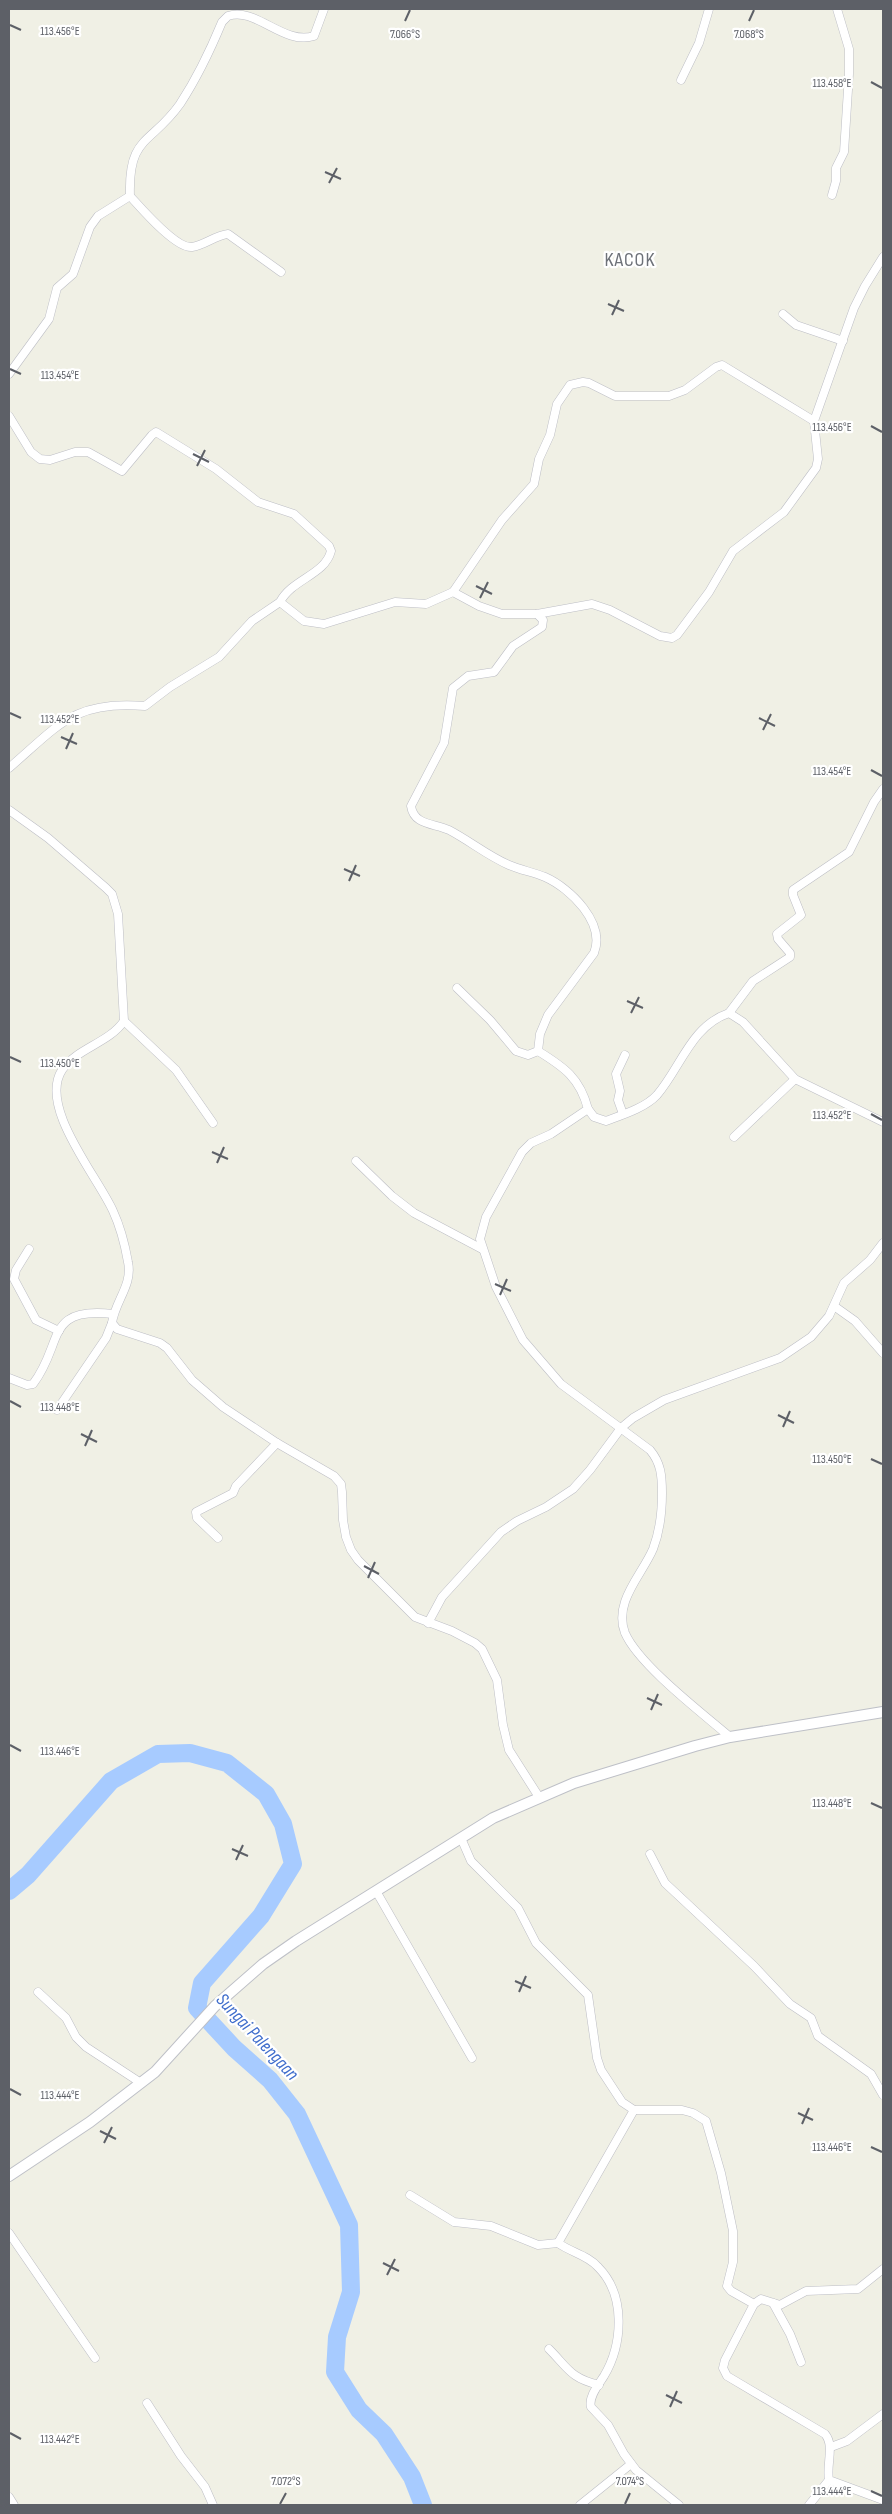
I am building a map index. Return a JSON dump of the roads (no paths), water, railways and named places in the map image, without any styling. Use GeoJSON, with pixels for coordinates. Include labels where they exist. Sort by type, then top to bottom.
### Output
{"type":"FeatureCollection","features":[{"type":"Feature","properties":{"kind":"street"},"geometry":{"type":"LineString","coordinates":[[280,272],[228,234],[191,247],[181,244],[162,229],[130,196],[130,167],[138,148],[182,100],[195,81],[222,22],[228,16],[242,14],[292,36],[308,38],[314,36],[317,32],[324,9]]}},
{"type":"Feature","properties":{"kind":"street"},"geometry":{"type":"LineString","coordinates":[[682,80],[699,43],[709,9]]}},
{"type":"Feature","properties":{"kind":"street"},"geometry":{"type":"LineString","coordinates":[[832,195],[836,181],[836,168],[844,152],[849,74],[849,49],[837,9]]}},
{"type":"Feature","properties":{"kind":"street"},"geometry":{"type":"LineString","coordinates":[[9,374],[50,319],[57,288],[73,274],[90,227],[98,216],[130,196]]}},
{"type":"Feature","properties":{"kind":"street"},"geometry":{"type":"LineString","coordinates":[[453,592],[496,613],[537,614],[592,604],[610,610],[660,636],[672,638],[677,635],[709,592],[733,551],[775,521],[812,474],[818,458],[814,421],[860,295],[883,257]]}},
{"type":"Feature","properties":{"kind":"street"},"geometry":{"type":"LineString","coordinates":[[783,314],[796,325],[843,341]]}},
{"type":"Feature","properties":{"kind":"street"},"geometry":{"type":"LineString","coordinates":[[280,602],[304,621],[324,624],[395,602],[426,604],[453,592],[502,520],[534,484],[539,459],[548,442],[557,404],[570,385],[583,382],[589,383],[615,396],[669,396],[685,390],[716,367],[722,365],[814,421]]}},
{"type":"Feature","properties":{"kind":"street"},"geometry":{"type":"LineString","coordinates":[[9,416],[31,452],[40,459],[50,460],[74,452],[88,452],[122,472],[152,435],[156,432],[162,434],[185,452],[216,469],[258,502],[286,509],[294,514],[329,546],[331,552],[323,565],[290,588],[280,602],[252,621],[219,657],[170,687],[145,706],[117,704],[85,710],[70,716],[9,768]]}},
{"type":"Feature","properties":{"kind":"street"},"geometry":{"type":"LineString","coordinates":[[537,614],[543,620],[542,627],[513,646],[494,672],[468,676],[453,688],[444,743],[411,806],[412,812],[420,821],[448,830],[508,865],[543,876],[567,890],[596,930],[597,944],[594,953],[548,1016],[540,1034],[538,1051]]}},
{"type":"Feature","properties":{"kind":"street"},"geometry":{"type":"LineString","coordinates":[[538,1051],[574,1078],[583,1092],[588,1109],[594,1117],[602,1121],[649,1102],[657,1095],[692,1042],[715,1020],[729,1013],[753,980],[790,957],[790,953],[777,937],[779,932],[801,915],[793,895],[793,890],[849,852],[874,802],[883,789]]}},
{"type":"Feature","properties":{"kind":"street"},"geometry":{"type":"LineString","coordinates":[[9,810],[48,838],[112,894],[118,914],[124,1021],[114,1033],[80,1054],[62,1071],[58,1081],[56,1100],[62,1120],[114,1211],[125,1248],[129,1275],[126,1287],[113,1314],[112,1323],[106,1338],[57,1410]]}},
{"type":"Feature","properties":{"kind":"street"},"geometry":{"type":"LineString","coordinates":[[457,988],[490,1020],[516,1051],[528,1055],[538,1051]]}},
{"type":"Feature","properties":{"kind":"street"},"geometry":{"type":"LineString","coordinates":[[729,1013],[743,1022],[795,1079],[883,1122]]}},
{"type":"Feature","properties":{"kind":"street"},"geometry":{"type":"LineString","coordinates":[[124,1021],[176,1070],[214,1123]]}},
{"type":"Feature","properties":{"kind":"street"},"geometry":{"type":"LineString","coordinates":[[623,1114],[618,1100],[620,1091],[616,1074],[625,1055]]}},
{"type":"Feature","properties":{"kind":"street"},"geometry":{"type":"LineString","coordinates":[[734,1137],[795,1079]]}},
{"type":"Feature","properties":{"kind":"street"},"geometry":{"type":"LineString","coordinates":[[588,1109],[551,1134],[531,1143],[522,1152],[482,1226],[480,1239],[482,1249],[502,1301],[523,1340],[561,1384],[621,1428],[655,1456],[661,1468],[662,1509],[653,1548],[624,1602],[622,1614],[625,1633],[635,1648],[660,1677],[730,1738]]}},
{"type":"Feature","properties":{"kind":"street"},"geometry":{"type":"LineString","coordinates":[[356,1161],[392,1196],[414,1213],[482,1249]]}},
{"type":"Feature","properties":{"kind":"street"},"geometry":{"type":"LineString","coordinates":[[428,1623],[442,1598],[501,1532],[517,1521],[546,1507],[573,1488],[590,1470],[621,1428],[664,1400],[780,1358],[811,1337],[824,1324],[844,1283],[870,1260],[883,1243]]}},
{"type":"Feature","properties":{"kind":"street"},"geometry":{"type":"LineString","coordinates":[[30,1250],[11,1277],[36,1320],[59,1331]]}},
{"type":"Feature","properties":{"kind":"street"},"geometry":{"type":"LineString","coordinates":[[834,1306],[855,1321],[883,1353]]}},
{"type":"Feature","properties":{"kind":"street"},"geometry":{"type":"LineString","coordinates":[[9,1378],[26,1385],[33,1384],[59,1331],[68,1320],[79,1314],[93,1312],[113,1314]]}},
{"type":"Feature","properties":{"kind":"street"},"geometry":{"type":"LineString","coordinates":[[112,1323],[117,1329],[160,1343],[167,1348],[184,1372],[200,1389],[277,1443],[329,1472],[338,1480],[342,1492],[343,1520],[351,1550],[358,1560],[406,1609],[428,1623],[452,1631],[475,1643],[488,1657],[497,1680],[509,1750],[539,1797]]}},
{"type":"Feature","properties":{"kind":"street"},"geometry":{"type":"LineString","coordinates":[[218,1538],[197,1518],[196,1512],[233,1492],[236,1486],[277,1443]]}},
{"type":"Feature","properties":{"kind":"street"},"geometry":{"type":"LineString","coordinates":[[9,2176],[77,2131],[155,2072],[215,2006],[263,1964],[507,1810],[618,1768],[730,1738],[883,1712]]}},
{"type":"Feature","properties":{"kind":"street"},"geometry":{"type":"LineString","coordinates":[[461,1838],[471,1862],[518,1908],[536,1943],[587,1993],[591,2003],[594,2046],[601,2070],[622,2102],[634,2110],[682,2110],[694,2113],[706,2121],[721,2173],[733,2231],[734,2262],[728,2288],[754,2304]]}},
{"type":"Feature","properties":{"kind":"street"},"geometry":{"type":"LineString","coordinates":[[650,1854],[665,1883],[790,2004],[811,2018],[818,2036],[860,2064],[871,2074],[883,2094]]}},
{"type":"Feature","properties":{"kind":"street"},"geometry":{"type":"LineString","coordinates":[[376,1891],[472,2058]]}},
{"type":"Feature","properties":{"kind":"street"},"geometry":{"type":"LineString","coordinates":[[38,1992],[66,2018],[76,2037],[86,2047],[141,2083]]}},
{"type":"Feature","properties":{"kind":"street"},"geometry":{"type":"LineString","coordinates":[[410,2195],[454,2222],[491,2226],[538,2245],[553,2246],[558,2243],[634,2110]]}},
{"type":"Feature","properties":{"kind":"street"},"geometry":{"type":"LineString","coordinates":[[9,2233],[95,2358]]}},
{"type":"Feature","properties":{"kind":"street"},"geometry":{"type":"LineString","coordinates":[[558,2243],[598,2266],[608,2280],[616,2306],[618,2341],[610,2366],[590,2401],[591,2407],[608,2425],[632,2464],[679,2505]]}},
{"type":"Feature","properties":{"kind":"street"},"geometry":{"type":"LineString","coordinates":[[809,2505],[829,2480],[827,2466],[831,2447],[829,2439],[820,2429],[731,2379],[725,2372],[724,2364],[727,2353],[754,2304],[761,2299],[780,2305],[806,2291],[854,2290],[866,2285],[883,2269]]}},
{"type":"Feature","properties":{"kind":"street"},"geometry":{"type":"LineString","coordinates":[[773,2303],[790,2334],[801,2362]]}},
{"type":"Feature","properties":{"kind":"street"},"geometry":{"type":"LineString","coordinates":[[549,2349],[567,2371],[583,2380],[599,2385]]}},
{"type":"Feature","properties":{"kind":"street"},"geometry":{"type":"LineString","coordinates":[[148,2404],[181,2456],[205,2487],[213,2505]]}},
{"type":"Feature","properties":{"kind":"street"},"geometry":{"type":"LineString","coordinates":[[831,2447],[847,2441],[883,2414]]}},
{"type":"Feature","properties":{"kind":"street"},"geometry":{"type":"LineString","coordinates":[[580,2505],[632,2464]]}},
{"type":"Feature","properties":{"kind":"street"},"geometry":{"type":"LineString","coordinates":[[829,2480],[883,2500]]}},
{"type":"Feature","properties":{"kind":"street"},"geometry":{"type":"LineString","coordinates":[[9,2497],[14,2505]]}},
{"type":"Feature","properties":{"kind":"waterway","name":"Sungai Palengaan"},"geometry":{"type":"LineString","coordinates":[[9,1891],[28,1875],[111,1781],[158,1754],[190,1753],[227,1763],[266,1794],[283,1824],[293,1864],[261,1916],[202,1983],[197,2008],[234,2048],[270,2080],[297,2114],[349,2225],[351,2292],[337,2337],[335,2372],[359,2410],[384,2434],[412,2477],[423,2505]]}},
{"type":"Feature","properties":{"kind":"district","name":"KACOK"},"geometry":{"type":"Point","coordinates":[630,260]}}]}
